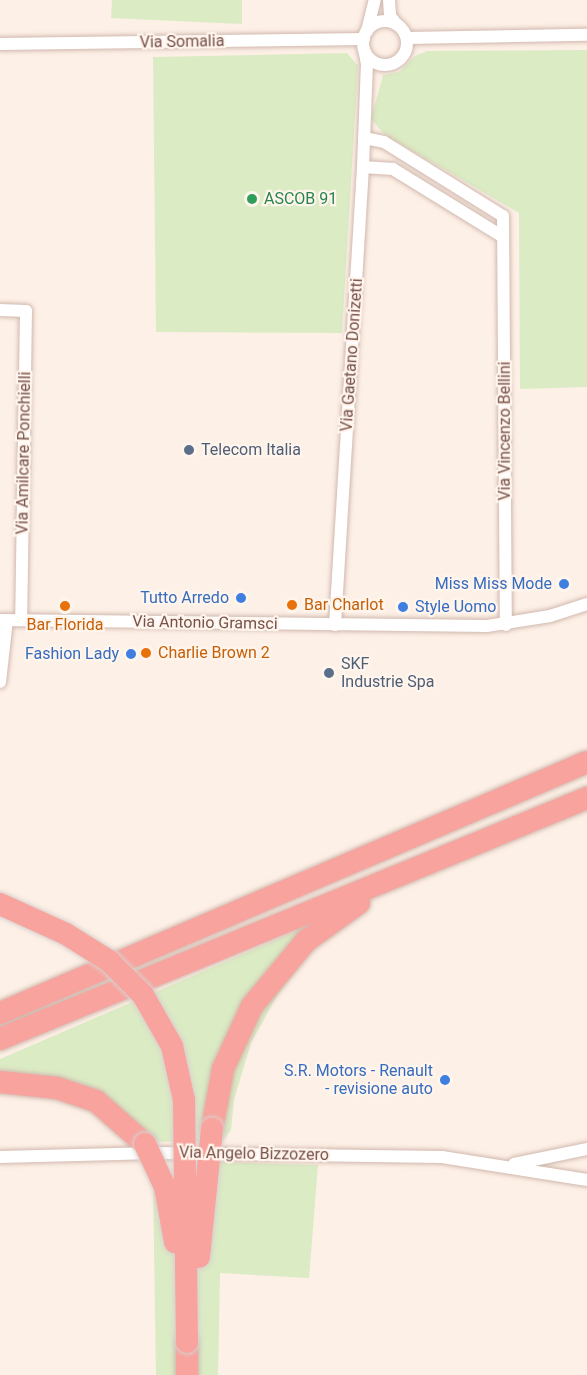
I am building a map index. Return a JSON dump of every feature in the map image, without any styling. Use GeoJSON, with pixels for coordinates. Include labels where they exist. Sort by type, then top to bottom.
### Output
{"type":"FeatureCollection","features":[{"type":"Feature","properties":{"kind":"highway"},"geometry":{"type":"LineString","coordinates":[[0,1013],[587,762]]}},
{"type":"Feature","properties":{"kind":"highway"},"geometry":{"type":"LineString","coordinates":[[0,1039],[587,798]]}},
{"type":"Feature","properties":{"kind":"highway"},"geometry":{"type":"LineString","coordinates":[[0,999],[421,825],[492,803]]}},
{"type":"Feature","properties":{"kind":"highway"},"geometry":{"type":"LineString","coordinates":[[187,1342],[212,1129],[231,1048],[270,980],[306,941],[397,877]]}},
{"type":"Feature","properties":{"kind":"highway"},"geometry":{"type":"LineString","coordinates":[[0,904],[66,934],[109,961],[143,995],[172,1046],[184,1100],[187,1375]]}},
{"type":"Feature","properties":{"kind":"highway"},"geometry":{"type":"LineString","coordinates":[[0,1082],[57,1088],[96,1101],[145,1144],[165,1187],[187,1342]]}},
{"type":"Feature","properties":{"kind":"street","name":"Via Gaetano Donizetti"},"geometry":{"type":"LineString","coordinates":[[335,625],[363,167],[365,40],[375,0]]}},
{"type":"Feature","properties":{"kind":"street"},"geometry":{"type":"LineString","coordinates":[[366,86],[374,73],[404,55],[407,38],[390,15],[389,0]]}},
{"type":"Feature","properties":{"kind":"street"},"geometry":{"type":"LineString","coordinates":[[389,65],[373,62],[365,40],[380,22],[397,25]]}},
{"type":"Feature","properties":{"kind":"street"},"geometry":{"type":"LineString","coordinates":[[407,38],[587,35]]}},
{"type":"Feature","properties":{"kind":"street","name":"Via Somalia"},"geometry":{"type":"LineString","coordinates":[[0,44],[365,40]]}},
{"type":"Feature","properties":{"kind":"street","name":"Via Vincenzo Bellini"},"geometry":{"type":"LineString","coordinates":[[364,138],[384,142],[503,216],[506,625]]}},
{"type":"Feature","properties":{"kind":"street"},"geometry":{"type":"LineString","coordinates":[[363,167],[393,169],[503,237]]}},
{"type":"Feature","properties":{"kind":"street","name":"Via Amilcare Ponchielli"},"geometry":{"type":"LineString","coordinates":[[0,310],[26,311],[21,620]]}},
{"type":"Feature","properties":{"kind":"street","name":"Via Antonio Gramsci"},"geometry":{"type":"LineString","coordinates":[[4,620],[506,625],[587,604]]}},
{"type":"Feature","properties":{"kind":"street"},"geometry":{"type":"LineString","coordinates":[[0,682],[4,620]]}},
{"type":"Feature","properties":{"kind":"street","name":"Via Angelo Bizzozero"},"geometry":{"type":"LineString","coordinates":[[507,1165],[587,1149]]}},
{"type":"Feature","properties":{"kind":"street","name":"Via Angelo Bizzozero"},"geometry":{"type":"LineString","coordinates":[[0,1157],[156,1153],[442,1156],[587,1180]]}},
{"type":"Feature","properties":{"kind":"green space"},"geometry":{"type":"Polygon","coordinates":[[[112,0],[242,0],[242,24],[111,18],[112,0]]]}},
{"type":"Feature","properties":{"kind":"green space"},"geometry":{"type":"Polygon","coordinates":[[[587,50],[587,387],[520,389],[519,213],[385,135],[371,119],[383,75],[399,72],[415,56],[427,51],[587,50]]]}},
{"type":"Feature","properties":{"kind":"green space","name":"ASCOB 91"},"geometry":{"type":"Polygon","coordinates":[[[347,53],[358,66],[342,333],[156,332],[153,57],[347,53]]]}},
{"type":"Feature","properties":{"kind":"green space"},"geometry":{"type":"Polygon","coordinates":[[[306,927],[247,1005],[218,1065],[203,1132],[217,1133],[227,1080],[262,1004],[294,962],[301,964],[277,996],[251,1043],[234,1100],[231,1130],[223,1141],[150,1142],[120,1112],[79,1089],[51,1081],[0,1077],[0,1059],[306,927]]]}},
{"type":"Feature","properties":{"kind":"green space"},"geometry":{"type":"Polygon","coordinates":[[[215,1162],[318,1165],[309,1278],[220,1273],[218,1375],[156,1375],[153,1183],[214,1179],[215,1162]]]}},
{"type":"Feature","properties":{"kind":"place","name":"ASCOB 91"},"geometry":{"type":"Point","coordinates":[252,199]}},
{"type":"Feature","properties":{"kind":"place","name":"Telecom Italia"},"geometry":{"type":"Point","coordinates":[189,450]}},
{"type":"Feature","properties":{"kind":"place","name":"Miss Miss Mode"},"geometry":{"type":"Point","coordinates":[564,584]}},
{"type":"Feature","properties":{"kind":"place","name":"Tutto Arredo"},"geometry":{"type":"Point","coordinates":[241,598]}},
{"type":"Feature","properties":{"kind":"place","name":"Bar Charlot"},"geometry":{"type":"Point","coordinates":[292,605]}},
{"type":"Feature","properties":{"kind":"place","name":"Bar Florida"},"geometry":{"type":"Point","coordinates":[65,606]}},
{"type":"Feature","properties":{"kind":"place","name":"Style Uomo"},"geometry":{"type":"Point","coordinates":[403,607]}},
{"type":"Feature","properties":{"kind":"place","name":"Charlie Brown 2"},"geometry":{"type":"Point","coordinates":[146,653]}},
{"type":"Feature","properties":{"kind":"place","name":"Fashion Lady"},"geometry":{"type":"Point","coordinates":[131,654]}},
{"type":"Feature","properties":{"kind":"place","name":"SKF Industrie Spa"},"geometry":{"type":"Point","coordinates":[329,673]}},
{"type":"Feature","properties":{"kind":"place","name":"S.R. Motors - Renault - revisione auto"},"geometry":{"type":"Point","coordinates":[445,1080]}}]}
